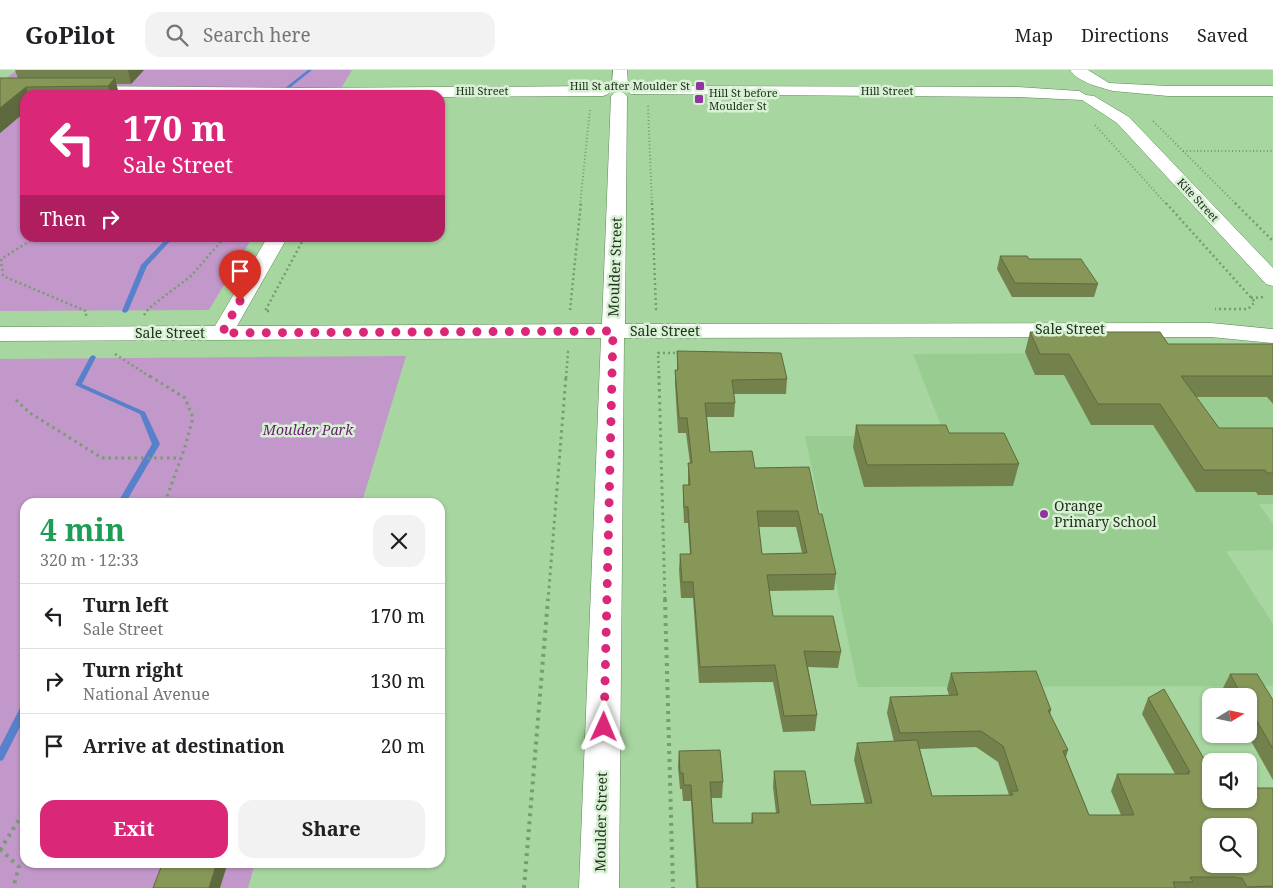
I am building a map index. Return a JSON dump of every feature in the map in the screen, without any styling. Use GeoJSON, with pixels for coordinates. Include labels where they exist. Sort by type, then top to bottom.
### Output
{"type":"FeatureCollection","features":[{"type":"Feature","properties":{"kind":"street"},"geometry":{"type":"LineString","coordinates":[[360,90],[368,76]]}},
{"type":"Feature","properties":{"kind":"street"},"geometry":{"type":"LineString","coordinates":[[1077,84],[1114,91]]}},
{"type":"Feature","properties":{"kind":"street"},"geometry":{"type":"LineString","coordinates":[[1077,84],[1114,91],[1273,91]]}},
{"type":"Feature","properties":{"kind":"street","name":"Hill Street"},"geometry":{"type":"LineString","coordinates":[[445,91],[620,86],[1018,92],[1077,84]]}},
{"type":"Feature","properties":{"kind":"street","name":"Kite Street"},"geometry":{"type":"LineString","coordinates":[[1077,84],[1123,120],[1273,280],[1267,285],[1273,291]]}},
{"type":"Feature","properties":{"kind":"street","name":"Moulder Street"},"geometry":{"type":"LineString","coordinates":[[600,888],[620,86]]}},
{"type":"Feature","properties":{"kind":"street","name":"Kite Street"},"geometry":{"type":"LineString","coordinates":[[1114,91],[1123,120]]}},
{"type":"Feature","properties":{"kind":"street"},"geometry":{"type":"LineString","coordinates":[[222,333],[274,242]]}},
{"type":"Feature","properties":{"kind":"street","name":"Sale Street"},"geometry":{"type":"LineString","coordinates":[[1210,320],[1273,336]]}},
{"type":"Feature","properties":{"kind":"street","name":"Sale Street"},"geometry":{"type":"LineString","coordinates":[[0,334],[88,334],[127,344],[222,333],[613,331],[1210,320],[1273,322]]}},
{"type":"Feature","properties":{"kind":"path"},"geometry":{"type":"LineString","coordinates":[[562,310],[572,310],[590,101]]}},
{"type":"Feature","properties":{"kind":"path"},"geometry":{"type":"LineString","coordinates":[[648,101],[656,310],[666,310]]}},
{"type":"Feature","properties":{"kind":"path"},"geometry":{"type":"LineString","coordinates":[[1091,120],[1254,302],[1248,309],[1210,320]]}},
{"type":"Feature","properties":{"kind":"path"},"geometry":{"type":"LineString","coordinates":[[1183,151],[1273,151]]}},
{"type":"Feature","properties":{"kind":"path"},"geometry":{"type":"LineString","coordinates":[[29,242],[1,259],[3,276],[86,311],[88,334]]}},
{"type":"Feature","properties":{"kind":"path"},"geometry":{"type":"LineString","coordinates":[[166,498],[193,418],[185,398],[115,354],[127,344],[149,308],[191,276],[221,242]]}},
{"type":"Feature","properties":{"kind":"path"},"geometry":{"type":"LineString","coordinates":[[275,311],[265,311],[302,242]]}},
{"type":"Feature","properties":{"kind":"path"},"geometry":{"type":"LineString","coordinates":[[524,888],[568,352],[558,352]]}},
{"type":"Feature","properties":{"kind":"path"},"geometry":{"type":"LineString","coordinates":[[658,353],[674,888]]}},
{"type":"Feature","properties":{"kind":"path"},"geometry":{"type":"LineString","coordinates":[[16,400],[30,413],[102,458],[181,458]]}},
{"type":"Feature","properties":{"kind":"path"},"geometry":{"type":"LineString","coordinates":[[13,888],[19,867],[0,849],[20,818]]}},
{"type":"Feature","properties":{"kind":"shaded area","name":"Orange Primary School"},"geometry":{"type":"Polygon","coordinates":[[[1273,352],[1273,504],[1259,504],[1273,524],[1273,550],[1226,551],[1273,624],[1273,686],[858,687],[805,436],[945,436],[913,354],[1273,352]]]}},
{"type":"Feature","properties":{"kind":"green space"},"geometry":{"type":"Polygon","coordinates":[[[17,70],[352,70],[340,90],[20,90],[20,242],[250,242],[209,310],[0,311],[0,83],[17,70]]]}},
{"type":"Feature","properties":{"kind":"green space","name":"Moulder Park"},"geometry":{"type":"Polygon","coordinates":[[[406,356],[363,498],[20,498],[20,868],[254,868],[248,888],[0,888],[0,359],[406,356]]]}},
{"type":"Feature","properties":{"kind":"building"},"geometry":{"type":"Polygon","coordinates":[[[0,78],[115,78],[108,86],[26,87],[0,108],[0,78]]]}},
{"type":"Feature","properties":{"kind":"building"},"geometry":{"type":"Polygon","coordinates":[[[1000,256],[1027,256],[1029,259],[1081,259],[1098,284],[1015,283],[1000,256]]]}},
{"type":"Feature","properties":{"kind":"building"},"geometry":{"type":"Polygon","coordinates":[[[1030,332],[1160,332],[1168,344],[1273,344],[1273,376],[1181,376],[1219,428],[1273,428],[1273,473],[1267,473],[1265,470],[1204,470],[1160,404],[1098,404],[1069,354],[1040,354],[1030,332]]]}},
{"type":"Feature","properties":{"kind":"building"},"geometry":{"type":"Polygon","coordinates":[[[677,351],[781,353],[787,379],[732,380],[735,403],[705,403],[710,452],[752,451],[755,468],[809,467],[819,514],[822,514],[836,574],[767,575],[773,616],[833,616],[841,652],[804,651],[817,715],[784,716],[775,665],[700,667],[693,582],[682,582],[680,554],[691,554],[688,507],[684,507],[683,485],[690,485],[688,463],[692,463],[687,418],[679,418],[675,370],[678,370],[677,351]],[[757,511],[762,554],[807,553],[798,511],[757,511]]]}},
{"type":"Feature","properties":{"kind":"building"},"geometry":{"type":"Polygon","coordinates":[[[856,425],[946,425],[949,433],[1004,433],[1019,464],[867,465],[856,425]]]}},
{"type":"Feature","properties":{"kind":"building"},"geometry":{"type":"Polygon","coordinates":[[[1036,671],[1051,710],[1048,710],[1068,750],[1063,751],[1089,815],[1134,815],[1117,774],[1189,774],[1188,772],[1190,772],[1148,698],[1164,689],[1202,755],[1202,808],[1257,808],[1257,788],[1273,788],[1273,886],[1247,887],[1242,878],[1236,877],[1190,877],[1193,882],[1173,882],[1175,888],[698,888],[691,785],[684,785],[683,773],[680,773],[679,751],[720,750],[723,782],[710,782],[713,823],[753,823],[752,813],[779,813],[774,771],[805,771],[811,805],[872,803],[857,743],[917,740],[932,796],[1013,795],[1011,791],[1018,791],[1003,746],[981,731],[900,733],[890,697],[958,695],[951,673],[1036,671]]]}},
{"type":"Feature","properties":{"kind":"building"},"geometry":{"type":"Polygon","coordinates":[[[1230,674],[1257,674],[1273,700],[1273,749],[1258,723],[1258,688],[1238,688],[1230,674]]]}},
{"type":"Feature","properties":{"kind":"building"},"geometry":{"type":"Polygon","coordinates":[[[161,868],[215,868],[209,888],[153,888],[161,868]]]}},
{"type":"Feature","properties":{"kind":"waterway"},"geometry":{"type":"LineString","coordinates":[[284,90],[310,70]]}},
{"type":"Feature","properties":{"kind":"waterway"},"geometry":{"type":"LineString","coordinates":[[125,311],[144,265],[166,242]]}},
{"type":"Feature","properties":{"kind":"waterway"},"geometry":{"type":"LineString","coordinates":[[93,357],[78,385],[143,413],[156,444],[124,498]]}},
{"type":"Feature","properties":{"kind":"waterway"},"geometry":{"type":"LineString","coordinates":[[0,757],[20,717]]}},
{"type":"Feature","properties":{"kind":"place","name":"Hill St after Moulder St"},"geometry":{"type":"Point","coordinates":[700,86]}},
{"type":"Feature","properties":{"kind":"place","name":"Hill St before Moulder St"},"geometry":{"type":"Point","coordinates":[699,99]}},
{"type":"Feature","properties":{"kind":"place","name":"Orange Primary School"},"geometry":{"type":"Point","coordinates":[1044,514]}},
{"type":"Feature","properties":{"kind":"route"},"geometry":{"type":"LineString","coordinates":[[240,301],[222,333],[613,331],[604,727]]}}]}
